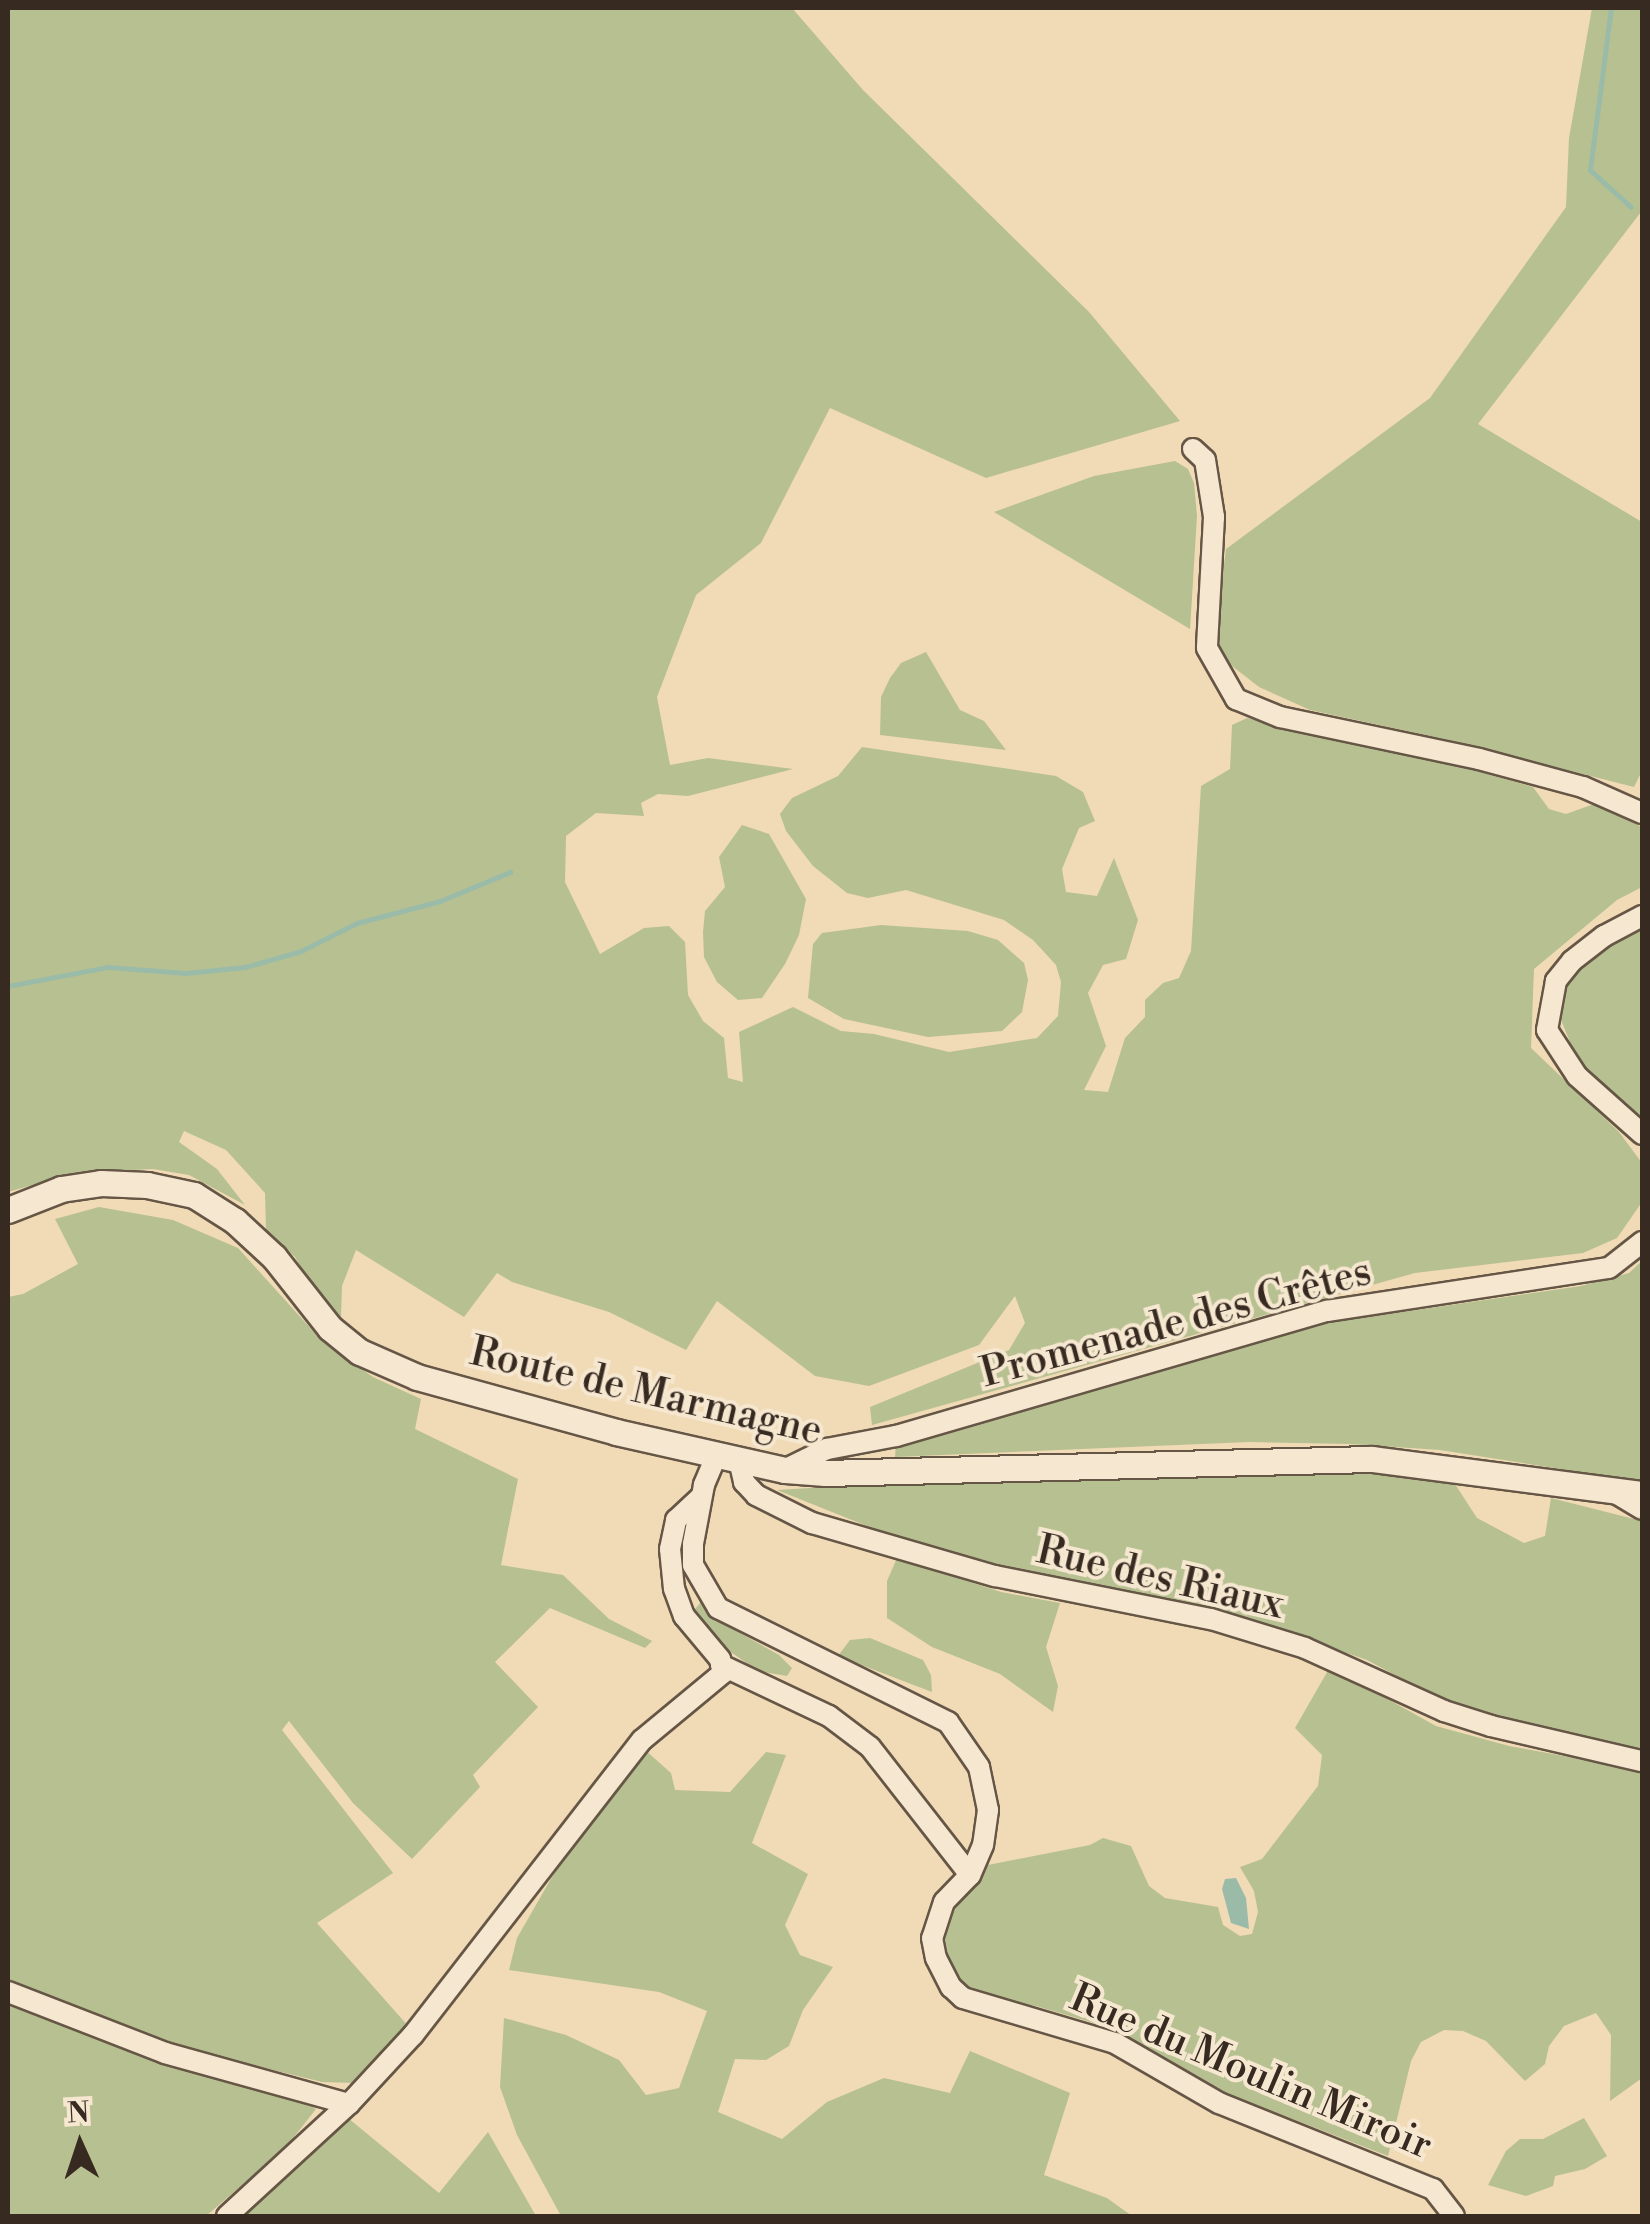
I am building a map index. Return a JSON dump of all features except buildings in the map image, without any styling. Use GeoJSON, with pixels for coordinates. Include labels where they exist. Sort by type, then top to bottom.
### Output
{"type":"FeatureCollection","features":[{"type":"Feature","properties":{"kind":"street"},"geometry":{"type":"LineString","coordinates":[[1192,448],[1205,460],[1214,517],[1207,648],[1236,699],[1296,722],[1479,759],[1583,787],[1642,813]]}},
{"type":"Feature","properties":{"kind":"street"},"geometry":{"type":"LineString","coordinates":[[1642,916],[1604,936],[1564,971],[1556,981],[1547,1030],[1576,1076],[1642,1134]]}},
{"type":"Feature","properties":{"kind":"street","name":"Route de Marmagne"},"geometry":{"type":"LineString","coordinates":[[8,1210],[61,1189],[101,1183],[147,1184],[194,1195],[235,1221],[274,1256],[330,1328],[360,1352],[417,1377],[616,1432],[785,1470],[1372,1460],[1642,1494]]}},
{"type":"Feature","properties":{"kind":"street","name":"Promenade des Crêtes"},"geometry":{"type":"LineString","coordinates":[[785,1470],[827,1450],[896,1436],[1327,1311],[1609,1268],[1642,1242]]}},
{"type":"Feature","properties":{"kind":"street","name":"Rue du Moulin Miroir"},"geometry":{"type":"LineString","coordinates":[[728,1457],[701,1497],[694,1527],[693,1565],[718,1608],[948,1722],[979,1767],[988,1810],[983,1846],[970,1874],[944,1902],[932,1938],[942,1973],[962,1998],[1114,2043],[1219,2103],[1433,2188],[1454,2216]]}},
{"type":"Feature","properties":{"kind":"street","name":"Rue des Riaux"},"geometry":{"type":"LineString","coordinates":[[728,1457],[756,1495],[812,1523],[1009,1579],[1212,1620],[1304,1648],[1444,1711],[1490,1726],[1642,1761]]}},
{"type":"Feature","properties":{"kind":"street"},"geometry":{"type":"LineString","coordinates":[[1612,1492],[1642,1509]]}},
{"type":"Feature","properties":{"kind":"street"},"geometry":{"type":"LineString","coordinates":[[228,2216],[348,2104],[413,2035],[628,1756],[723,1674],[721,1665],[684,1616],[674,1589],[670,1550],[676,1520],[701,1497]]}},
{"type":"Feature","properties":{"kind":"street"},"geometry":{"type":"LineString","coordinates":[[721,1665],[829,1716],[870,1747],[970,1874]]}},
{"type":"Feature","properties":{"kind":"street"},"geometry":{"type":"LineString","coordinates":[[8,1992],[164,2052],[348,2104]]}},
{"type":"Feature","properties":{"kind":"shaded area"},"geometry":{"type":"Polygon","coordinates":[[[8,8],[792,8],[863,90],[1089,312],[1180,421],[986,478],[830,408],[761,543],[696,595],[657,697],[670,765],[708,758],[793,769],[688,796],[658,794],[641,803],[644,816],[596,813],[566,836],[565,882],[600,954],[644,928],[669,926],[685,942],[688,995],[703,1021],[724,1038],[728,1078],[743,1082],[739,1032],[793,1007],[841,1031],[874,1034],[949,1052],[1037,1038],[1058,1016],[1061,982],[1056,965],[1033,940],[1004,920],[906,890],[868,898],[847,893],[813,866],[786,831],[780,814],[792,798],[838,776],[862,747],[1056,776],[1083,792],[1095,821],[1079,828],[1062,869],[1066,892],[1097,896],[1114,858],[1138,920],[1126,959],[1103,965],[1088,993],[1106,1046],[1084,1090],[1108,1092],[1125,1038],[1145,1017],[1145,1000],[1163,983],[1179,978],[1191,951],[1201,786],[1230,769],[1232,725],[1247,718],[1455,765],[1533,787],[1549,809],[1566,814],[1594,804],[1642,827],[1642,887],[1617,900],[1534,969],[1531,1048],[1619,1132],[1642,1163],[1642,1202],[1617,1238],[1583,1253],[1415,1273],[872,1425],[870,1407],[1009,1350],[1025,1323],[1015,1296],[979,1345],[869,1386],[815,1376],[717,1301],[686,1350],[609,1312],[512,1282],[497,1273],[464,1317],[356,1250],[342,1286],[341,1317],[318,1296],[295,1257],[266,1230],[265,1193],[226,1150],[184,1131],[179,1142],[217,1169],[245,1205],[189,1175],[153,1169],[74,1173],[8,1192],[8,8]]]}},
{"type":"Feature","properties":{"kind":"shaded area"},"geometry":{"type":"Polygon","coordinates":[[[1592,8],[1642,8],[1641,212],[1478,424],[1642,522],[1642,771],[1634,787],[1310,710],[1259,687],[1227,662],[1215,637],[1226,549],[1430,398],[1566,207],[1569,138],[1592,8]]]}},
{"type":"Feature","properties":{"kind":"shaded area"},"geometry":{"type":"Polygon","coordinates":[[[1175,461],[1188,469],[1194,483],[1197,516],[1190,629],[994,512],[1094,476],[1175,461]]]}},
{"type":"Feature","properties":{"kind":"shaded area"},"geometry":{"type":"Polygon","coordinates":[[[926,652],[960,710],[984,721],[1006,750],[880,735],[881,697],[890,678],[901,663],[926,652]]]}},
{"type":"Feature","properties":{"kind":"shaded area"},"geometry":{"type":"Polygon","coordinates":[[[742,825],[769,834],[806,899],[799,935],[785,964],[762,998],[738,1000],[717,982],[704,957],[703,932],[705,911],[725,887],[719,857],[742,825]]]}},
{"type":"Feature","properties":{"kind":"shaded area"},"geometry":{"type":"Polygon","coordinates":[[[881,925],[968,931],[998,940],[1024,963],[1028,980],[1022,1012],[1002,1031],[928,1037],[844,1019],[808,998],[813,944],[822,933],[881,925]]]}},
{"type":"Feature","properties":{"kind":"shaded area"},"geometry":{"type":"Polygon","coordinates":[[[1642,925],[1642,1121],[1577,1059],[1561,1020],[1565,980],[1605,946],[1642,925]]]}},
{"type":"Feature","properties":{"kind":"shaded area"},"geometry":{"type":"Polygon","coordinates":[[[99,1207],[173,1220],[238,1248],[322,1341],[373,1377],[421,1399],[415,1429],[518,1479],[501,1565],[563,1575],[609,1619],[652,1641],[645,1648],[550,1608],[495,1662],[538,1707],[473,1775],[480,1787],[412,1859],[353,1803],[289,1721],[282,1730],[393,1873],[317,1923],[409,2027],[355,2083],[322,2082],[197,2051],[8,1985],[8,1297],[23,1294],[78,1264],[55,1219],[99,1207]]]}},
{"type":"Feature","properties":{"kind":"shaded area"},"geometry":{"type":"Polygon","coordinates":[[[1642,1261],[1642,1482],[1440,1450],[1350,1444],[1249,1442],[895,1457],[896,1443],[1327,1323],[1581,1286],[1629,1273],[1642,1261]]]}},
{"type":"Feature","properties":{"kind":"shaded area"},"geometry":{"type":"Polygon","coordinates":[[[1345,1472],[1453,1481],[1477,1518],[1524,1543],[1545,1536],[1551,1498],[1642,1521],[1642,1752],[1453,1706],[1367,1660],[1261,1623],[1008,1572],[887,1534],[777,1490],[909,1482],[1345,1472]]]}},
{"type":"Feature","properties":{"kind":"shaded area"},"geometry":{"type":"Polygon","coordinates":[[[897,1558],[1001,1592],[1060,1603],[1046,1647],[1058,1686],[1053,1712],[1000,1674],[932,1647],[887,1618],[887,1581],[897,1558]]]}},
{"type":"Feature","properties":{"kind":"shaded area"},"geometry":{"type":"Polygon","coordinates":[[[701,1602],[711,1617],[779,1655],[792,1668],[787,1676],[758,1671],[725,1648],[695,1609],[701,1602]]]}},
{"type":"Feature","properties":{"kind":"shaded area"},"geometry":{"type":"Polygon","coordinates":[[[870,1638],[923,1660],[931,1675],[932,1692],[838,1656],[850,1640],[870,1638]]]}},
{"type":"Feature","properties":{"kind":"shaded area"},"geometry":{"type":"Polygon","coordinates":[[[1330,1667],[1436,1726],[1509,1746],[1642,1770],[1642,2078],[1610,2101],[1611,2035],[1596,2013],[1564,2026],[1549,2046],[1545,2064],[1525,2081],[1486,2041],[1463,2031],[1444,2030],[1421,2042],[1411,2061],[1388,2156],[1233,2096],[1111,2028],[970,1992],[947,1966],[942,1927],[988,1865],[1090,1845],[1103,1838],[1131,1846],[1149,1886],[1165,1898],[1218,1907],[1223,1925],[1240,1936],[1252,1934],[1258,1912],[1254,1891],[1240,1867],[1262,1859],[1318,1786],[1322,1755],[1295,1728],[1330,1667]]]}},
{"type":"Feature","properties":{"kind":"shaded area"},"geometry":{"type":"Polygon","coordinates":[[[644,1749],[671,1773],[675,1790],[730,1792],[766,1752],[786,1755],[752,1843],[808,1874],[785,1925],[800,1955],[833,1967],[803,2010],[789,2046],[766,2060],[735,2059],[718,2112],[782,2139],[827,2102],[884,2078],[950,2093],[970,2051],[1070,2093],[1044,2175],[1107,2198],[1132,2216],[561,2216],[517,2135],[500,2087],[504,2018],[566,2035],[619,2060],[646,2095],[679,2088],[707,2011],[659,1992],[509,1970],[517,1938],[552,1877],[644,1749]]]}},
{"type":"Feature","properties":{"kind":"shaded area"},"geometry":{"type":"Polygon","coordinates":[[[1236,1878],[1246,1898],[1249,1929],[1231,1923],[1222,1889],[1225,1879],[1236,1878]]]}},
{"type":"Feature","properties":{"kind":"shaded area"},"geometry":{"type":"Polygon","coordinates":[[[8,2004],[111,2044],[300,2099],[316,2109],[286,2147],[206,2216],[8,2216],[8,2004]]]}},
{"type":"Feature","properties":{"kind":"shaded area"},"geometry":{"type":"Polygon","coordinates":[[[348,2118],[439,2193],[488,2132],[536,2216],[245,2216],[348,2118]]]}},
{"type":"Feature","properties":{"kind":"shaded area"},"geometry":{"type":"Polygon","coordinates":[[[1584,2118],[1607,2156],[1585,2169],[1555,2176],[1553,2186],[1526,2196],[1488,2185],[1506,2151],[1520,2139],[1543,2139],[1584,2118]]]}},
{"type":"Feature","properties":{"kind":"waterway"},"geometry":{"type":"LineString","coordinates":[[1611,8],[1590,170],[1631,207]]}},
{"type":"Feature","properties":{"kind":"waterway"},"geometry":{"type":"LineString","coordinates":[[8,986],[108,967],[186,973],[245,967],[301,951],[357,923],[440,901],[510,872]]}}]}
